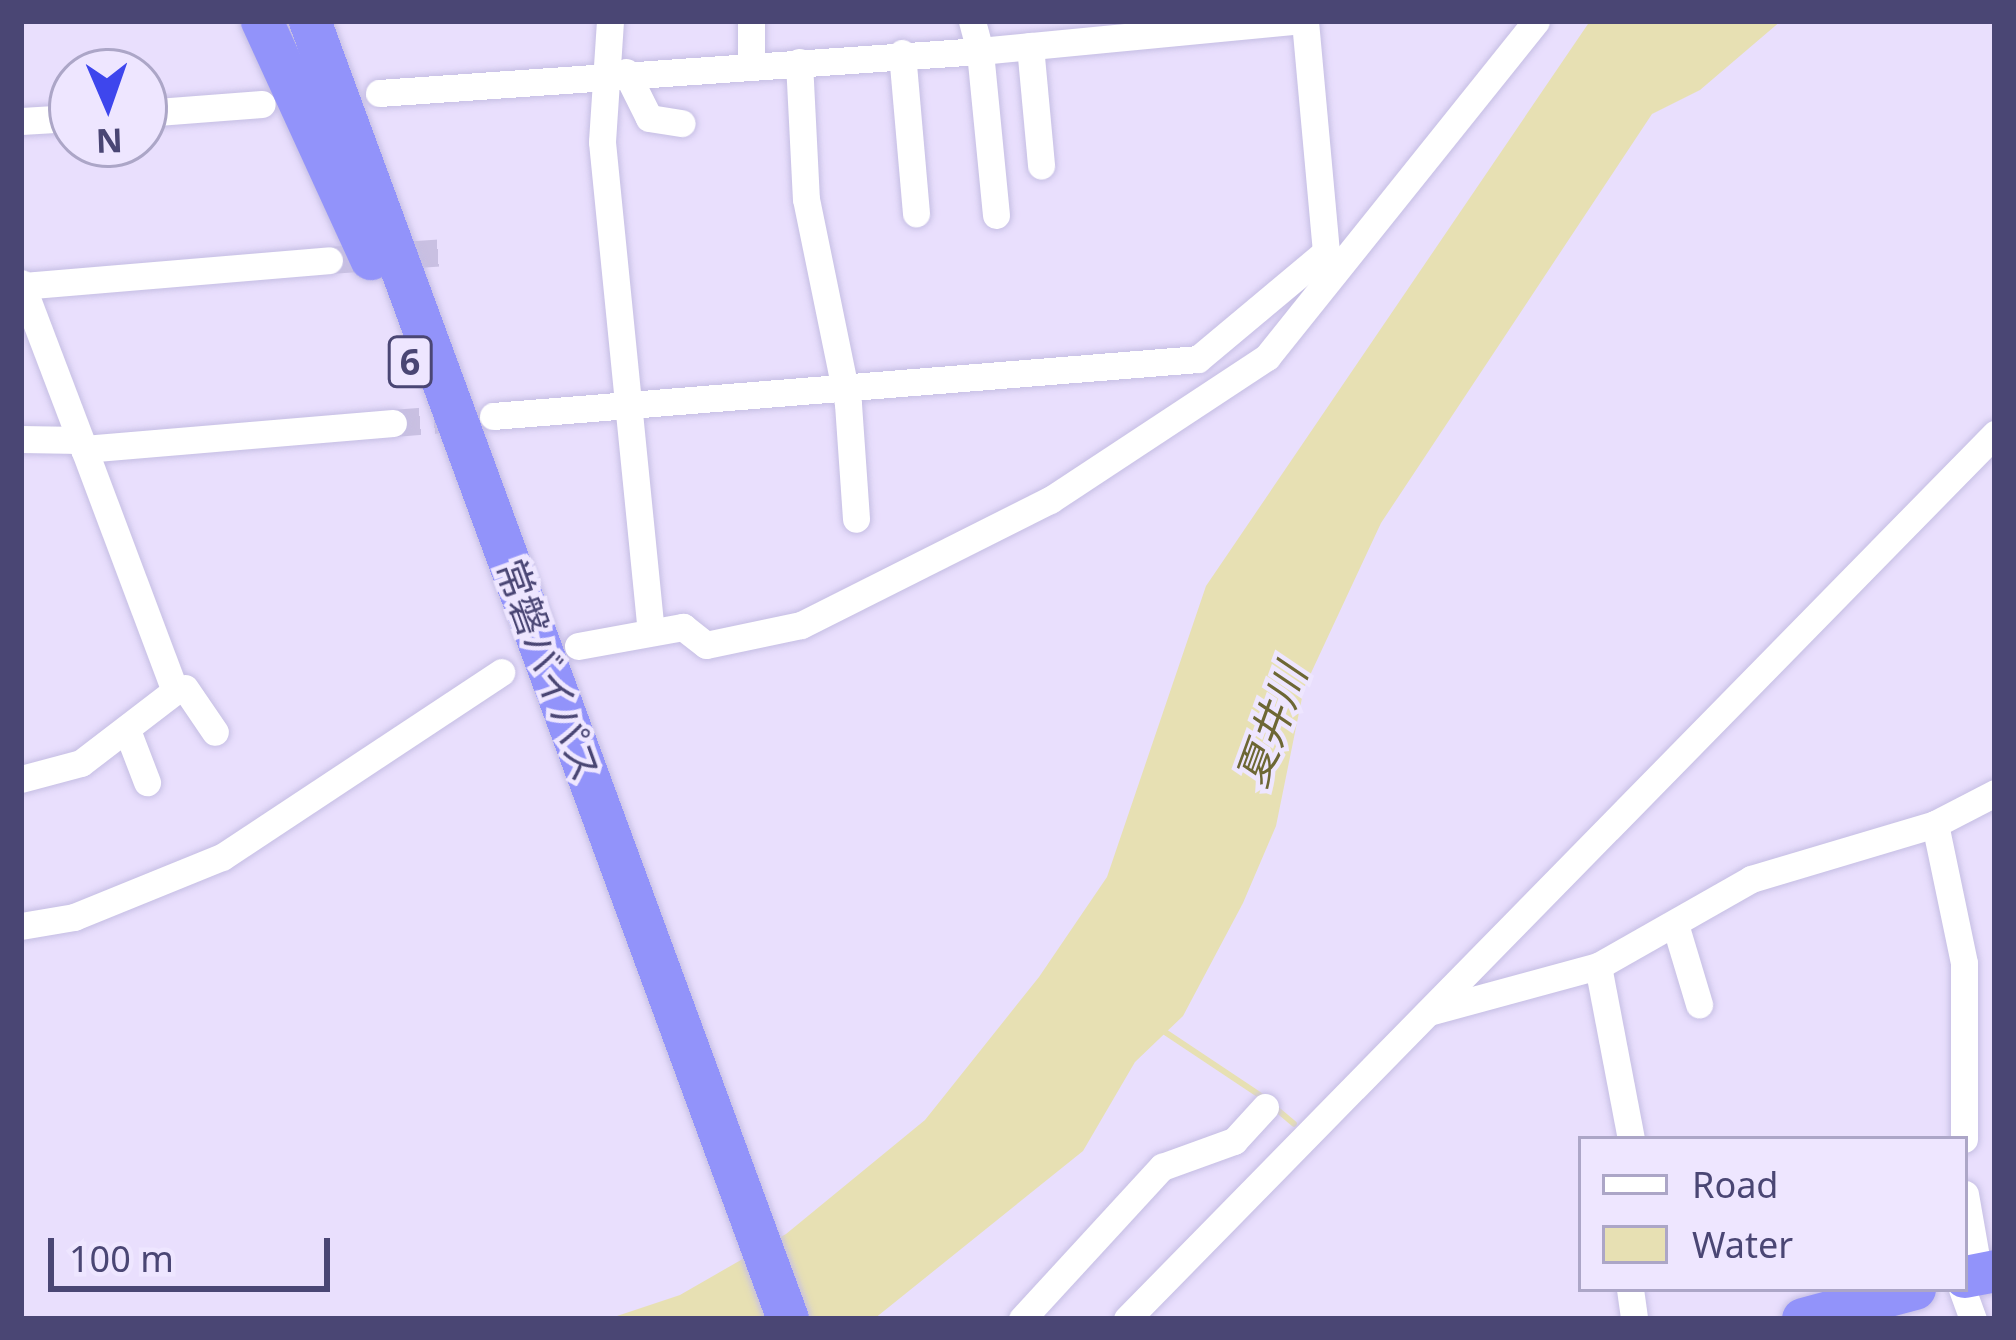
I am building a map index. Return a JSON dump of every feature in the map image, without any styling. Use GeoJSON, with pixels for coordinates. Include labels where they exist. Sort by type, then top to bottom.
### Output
{"type":"FeatureCollection","features":[{"type":"Feature","properties":{"kind":"highway"},"geometry":{"type":"LineString","coordinates":[[262,21],[382,282]]}},
{"type":"Feature","properties":{"kind":"highway","name":"常磐バイパス"},"geometry":{"type":"LineString","coordinates":[[286,21],[382,282],[788,1319]]}},
{"type":"Feature","properties":{"kind":"highway","name":"常磐バイパス"},"geometry":{"type":"LineString","coordinates":[[310,21],[475,416],[544,698],[759,1319]]}},
{"type":"Feature","properties":{"kind":"highway"},"geometry":{"type":"LineString","coordinates":[[328,21],[444,349],[475,416]]}},
{"type":"Feature","properties":{"kind":"highway"},"geometry":{"type":"LineString","coordinates":[[1803,1319],[1904,1292]]}},
{"type":"Feature","properties":{"kind":"street"},"geometry":{"type":"LineString","coordinates":[[610,21],[631,402],[651,630]]}},
{"type":"Feature","properties":{"kind":"street"},"geometry":{"type":"LineString","coordinates":[[751,21],[751,65]]}},
{"type":"Feature","properties":{"kind":"street"},"geometry":{"type":"LineString","coordinates":[[972,21],[980,51],[996,215]]}},
{"type":"Feature","properties":{"kind":"street"},"geometry":{"type":"LineString","coordinates":[[379,93],[614,72],[980,51],[1292,21]]}},
{"type":"Feature","properties":{"kind":"street"},"geometry":{"type":"LineString","coordinates":[[1240,375],[1320,256],[1305,21]]}},
{"type":"Feature","properties":{"kind":"street"},"geometry":{"type":"LineString","coordinates":[[578,646],[682,627],[706,645],[801,625],[1050,500],[1240,375],[1363,248],[1536,21]]}},
{"type":"Feature","properties":{"kind":"street"},"geometry":{"type":"LineString","coordinates":[[1030,46],[1041,165]]}},
{"type":"Feature","properties":{"kind":"street"},"geometry":{"type":"LineString","coordinates":[[902,53],[916,213]]}},
{"type":"Feature","properties":{"kind":"street"},"geometry":{"type":"LineString","coordinates":[[799,62],[806,199],[843,388],[856,519]]}},
{"type":"Feature","properties":{"kind":"street"},"geometry":{"type":"LineString","coordinates":[[614,72],[649,118],[682,123]]}},
{"type":"Feature","properties":{"kind":"street"},"geometry":{"type":"LineString","coordinates":[[168,111],[262,104]]}},
{"type":"Feature","properties":{"kind":"street"},"geometry":{"type":"LineString","coordinates":[[475,416],[1198,358],[1320,256],[1363,248]]}},
{"type":"Feature","properties":{"kind":"street"},"geometry":{"type":"LineString","coordinates":[[21,779],[59,773],[127,730],[175,691],[82,444],[33,347],[22,285],[329,260]]}},
{"type":"Feature","properties":{"kind":"street"},"geometry":{"type":"LineString","coordinates":[[21,440],[82,444],[393,423]]}},
{"type":"Feature","properties":{"kind":"street"},"geometry":{"type":"LineString","coordinates":[[1127,1319],[1995,434]]}},
{"type":"Feature","properties":{"kind":"street"},"geometry":{"type":"LineString","coordinates":[[21,926],[74,917],[222,857],[501,672]]}},
{"type":"Feature","properties":{"kind":"street"},"geometry":{"type":"LineString","coordinates":[[185,688],[215,732]]}},
{"type":"Feature","properties":{"kind":"street"},"geometry":{"type":"LineString","coordinates":[[127,730],[147,782]]}},
{"type":"Feature","properties":{"kind":"street"},"geometry":{"type":"LineString","coordinates":[[1428,1012],[1598,966],[1803,859],[1935,824],[1995,793]]}},
{"type":"Feature","properties":{"kind":"street"},"geometry":{"type":"LineString","coordinates":[[1935,824],[1964,963],[1964,1136]]}},
{"type":"Feature","properties":{"kind":"street"},"geometry":{"type":"LineString","coordinates":[[1675,924],[1699,1004]]}},
{"type":"Feature","properties":{"kind":"street"},"geometry":{"type":"LineString","coordinates":[[1598,966],[1630,1136]]}},
{"type":"Feature","properties":{"kind":"street"},"geometry":{"type":"LineString","coordinates":[[1022,1319],[1162,1167],[1234,1141],[1265,1107]]}},
{"type":"Feature","properties":{"kind":"street"},"geometry":{"type":"LineString","coordinates":[[1968,1219],[1975,1278],[1973,1319]]}},
{"type":"Feature","properties":{"kind":"water","name":"夏井川"},"geometry":{"type":"Polygon","coordinates":[[[1590,21],[1781,21],[1700,90],[1652,114],[1381,523],[1304,688],[1276,826],[1243,903],[1183,1016],[1135,1062],[1083,1151],[874,1319],[608,1319],[680,1295],[786,1234],[925,1120],[1039,977],[1107,877],[1206,586],[1590,21]]]}},
{"type":"Feature","properties":{"kind":"waterway"},"geometry":{"type":"LineString","coordinates":[[1165,1032],[1264,1098]]}},
{"type":"Feature","properties":{"kind":"waterway"},"geometry":{"type":"LineString","coordinates":[[1274,1107],[1294,1124]]}},
{"type":"Feature","properties":{"kind":"tunnel"},"geometry":{"type":"LineString","coordinates":[[329,260],[447,252]]}},
{"type":"Feature","properties":{"kind":"tunnel"},"geometry":{"type":"LineString","coordinates":[[393,423],[471,417]]}}]}
